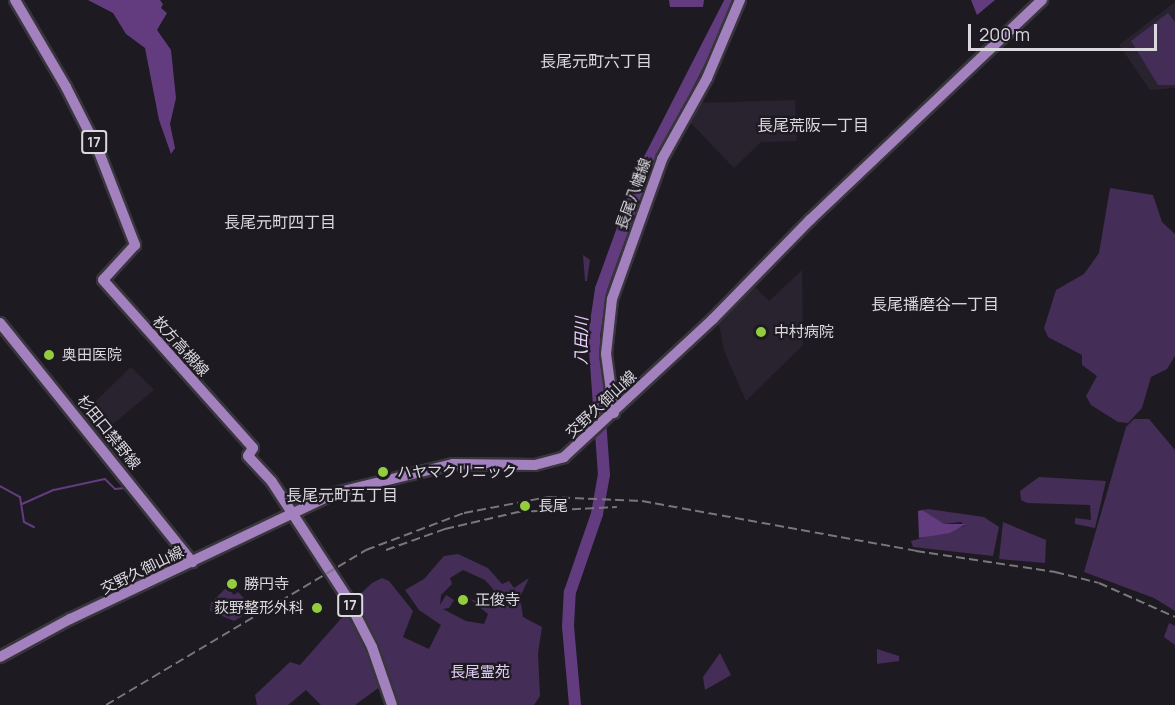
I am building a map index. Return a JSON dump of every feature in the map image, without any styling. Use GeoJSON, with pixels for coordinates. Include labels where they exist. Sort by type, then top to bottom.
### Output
{"type":"FeatureCollection","features":[{"type":"Feature","properties":{"kind":"main road","name":"枚方高槻線"},"geometry":{"type":"LineString","coordinates":[[15,0],[66,87],[99,152],[135,245],[103,280],[253,448],[248,456],[292,513],[368,638],[392,705]]}},
{"type":"Feature","properties":{"kind":"main road","name":"長尾八幡線"},"geometry":{"type":"LineString","coordinates":[[611,416],[606,354],[612,299],[662,159],[707,78],[740,0]]}},
{"type":"Feature","properties":{"kind":"main road","name":"交野久御山線"},"geometry":{"type":"LineString","coordinates":[[0,657],[49,629],[335,493],[453,464],[552,462],[574,450],[810,220],[1042,0]]}},
{"type":"Feature","properties":{"kind":"main road","name":"杉田口禁野線"},"geometry":{"type":"LineString","coordinates":[[0,323],[192,562]]}},
{"type":"Feature","properties":{"kind":"shaded area"},"geometry":{"type":"Polygon","coordinates":[[[88,0],[160,0],[163,4],[161,8],[167,13],[157,30],[171,50],[176,98],[170,124],[175,148],[171,154],[159,120],[145,48],[126,34],[113,13],[88,0]]]}},
{"type":"Feature","properties":{"kind":"shaded area"},"geometry":{"type":"Polygon","coordinates":[[[669,0],[704,0],[703,7],[670,7],[669,0]]]}},
{"type":"Feature","properties":{"kind":"shaded area"},"geometry":{"type":"Polygon","coordinates":[[[971,0],[995,0],[977,15],[971,0]]]}},
{"type":"Feature","properties":{"kind":"shaded area"},"geometry":{"type":"Polygon","coordinates":[[[1175,2],[1175,88],[1150,90],[1119,45],[1175,2]]]}},
{"type":"Feature","properties":{"kind":"shaded area"},"geometry":{"type":"Polygon","coordinates":[[[795,100],[797,141],[761,142],[734,168],[688,120],[698,103],[795,100]]]}},
{"type":"Feature","properties":{"kind":"shaded area","name":"中村病院"},"geometry":{"type":"Polygon","coordinates":[[[802,270],[803,345],[746,401],[724,351],[718,319],[753,285],[769,301],[802,270]]]}},
{"type":"Feature","properties":{"kind":"shaded area"},"geometry":{"type":"Polygon","coordinates":[[[131,367],[154,390],[100,435],[82,414],[131,367]]]}},
{"type":"Feature","properties":{"kind":"shaded area"},"geometry":{"type":"Polygon","coordinates":[[[922,510],[944,524],[966,524],[950,533],[919,538],[918,511],[922,510]]]}},
{"type":"Feature","properties":{"kind":"green space"},"geometry":{"type":"Polygon","coordinates":[[[1168,13],[1175,22],[1175,85],[1158,85],[1131,41],[1168,13]]]}},
{"type":"Feature","properties":{"kind":"green space"},"geometry":{"type":"Polygon","coordinates":[[[1110,188],[1153,195],[1162,222],[1175,234],[1175,356],[1167,369],[1151,377],[1142,408],[1128,423],[1118,422],[1091,405],[1086,396],[1097,376],[1082,365],[1082,355],[1048,337],[1044,328],[1056,290],[1084,274],[1099,253],[1110,188]]]}},
{"type":"Feature","properties":{"kind":"green space"},"geometry":{"type":"Polygon","coordinates":[[[583,255],[590,260],[587,281],[585,281],[583,255]]]}},
{"type":"Feature","properties":{"kind":"green space"},"geometry":{"type":"Polygon","coordinates":[[[1134,419],[1149,419],[1175,450],[1175,611],[1154,598],[1084,572],[1126,427],[1134,419]]]}},
{"type":"Feature","properties":{"kind":"green space"},"geometry":{"type":"Polygon","coordinates":[[[1039,477],[1106,481],[1095,528],[1075,524],[1075,518],[1091,520],[1090,505],[1027,503],[1021,500],[1020,491],[1039,477]]]}},
{"type":"Feature","properties":{"kind":"green space"},"geometry":{"type":"Polygon","coordinates":[[[922,510],[984,517],[999,527],[993,556],[913,547],[911,541],[965,526],[961,522],[944,524],[933,519],[922,510]]]}},
{"type":"Feature","properties":{"kind":"green space"},"geometry":{"type":"Polygon","coordinates":[[[1003,522],[1046,540],[1045,563],[999,559],[1003,522]]]}},
{"type":"Feature","properties":{"kind":"green space","name":"長尾霊苑"},"geometry":{"type":"Polygon","coordinates":[[[458,554],[488,568],[502,584],[509,581],[514,588],[529,578],[520,597],[523,617],[542,627],[538,653],[540,696],[534,705],[397,705],[382,655],[355,599],[372,583],[382,578],[389,581],[413,611],[403,637],[429,649],[441,625],[419,610],[405,590],[424,579],[444,556],[458,554]],[[463,570],[450,578],[452,584],[441,595],[440,605],[446,595],[454,600],[449,608],[443,609],[466,621],[484,624],[488,614],[470,599],[486,604],[491,600],[493,589],[485,580],[463,570]]]}},
{"type":"Feature","properties":{"kind":"green space"},"geometry":{"type":"Polygon","coordinates":[[[227,587],[234,595],[238,592],[254,609],[234,621],[210,611],[211,603],[227,587]]]}},
{"type":"Feature","properties":{"kind":"green space"},"geometry":{"type":"Polygon","coordinates":[[[346,613],[368,652],[381,686],[355,705],[321,705],[306,690],[288,705],[257,705],[255,695],[290,662],[300,665],[346,613]]]}},
{"type":"Feature","properties":{"kind":"green space"},"geometry":{"type":"Polygon","coordinates":[[[1169,623],[1175,626],[1175,645],[1164,637],[1169,623]]]}},
{"type":"Feature","properties":{"kind":"green space"},"geometry":{"type":"Polygon","coordinates":[[[877,649],[899,656],[899,661],[877,664],[877,649]]]}},
{"type":"Feature","properties":{"kind":"green space"},"geometry":{"type":"Polygon","coordinates":[[[720,653],[731,675],[705,690],[703,677],[720,653]]]}},
{"type":"Feature","properties":{"kind":"waterway","name":"八田川"},"geometry":{"type":"LineString","coordinates":[[575,705],[568,626],[570,592],[597,514],[604,475],[594,336],[601,289],[645,168],[731,0]]}},
{"type":"Feature","properties":{"kind":"waterway"},"geometry":{"type":"LineString","coordinates":[[22,504],[54,490],[105,479],[115,489],[125,488]]}},
{"type":"Feature","properties":{"kind":"waterway"},"geometry":{"type":"LineString","coordinates":[[0,486],[20,497],[24,522],[34,527]]}},
{"type":"Feature","properties":{"kind":"railway"},"geometry":{"type":"LineString","coordinates":[[106,705],[366,550],[464,513],[548,497],[642,501],[916,551],[1055,572],[1099,583],[1175,617]]}},
{"type":"Feature","properties":{"kind":"railway"},"geometry":{"type":"LineString","coordinates":[[386,550],[445,529],[518,512],[617,507]]}},
{"type":"Feature","properties":{"kind":"place","name":"中村病院"},"geometry":{"type":"Point","coordinates":[761,332]}},
{"type":"Feature","properties":{"kind":"place","name":"奥田医院"},"geometry":{"type":"Point","coordinates":[49,355]}},
{"type":"Feature","properties":{"kind":"place","name":"ハヤマクリニック"},"geometry":{"type":"Point","coordinates":[383,472]}},
{"type":"Feature","properties":{"kind":"place","name":"長尾"},"geometry":{"type":"Point","coordinates":[525,506]}},
{"type":"Feature","properties":{"kind":"place","name":"勝円寺"},"geometry":{"type":"Point","coordinates":[232,584]}},
{"type":"Feature","properties":{"kind":"place","name":"正俊寺"},"geometry":{"type":"Point","coordinates":[463,600]}},
{"type":"Feature","properties":{"kind":"place","name":"荻野整形外科"},"geometry":{"type":"Point","coordinates":[317,608]}},
{"type":"Feature","properties":{"kind":"district","name":"長尾元町六丁目"},"geometry":{"type":"Point","coordinates":[596,61]}},
{"type":"Feature","properties":{"kind":"district","name":"長尾荒阪一丁目"},"geometry":{"type":"Point","coordinates":[813,125]}},
{"type":"Feature","properties":{"kind":"district","name":"長尾元町四丁目"},"geometry":{"type":"Point","coordinates":[280,222]}},
{"type":"Feature","properties":{"kind":"district","name":"長尾播磨谷一丁目"},"geometry":{"type":"Point","coordinates":[935,304]}},
{"type":"Feature","properties":{"kind":"district","name":"長尾元町五丁目"},"geometry":{"type":"Point","coordinates":[342,495]}}]}
